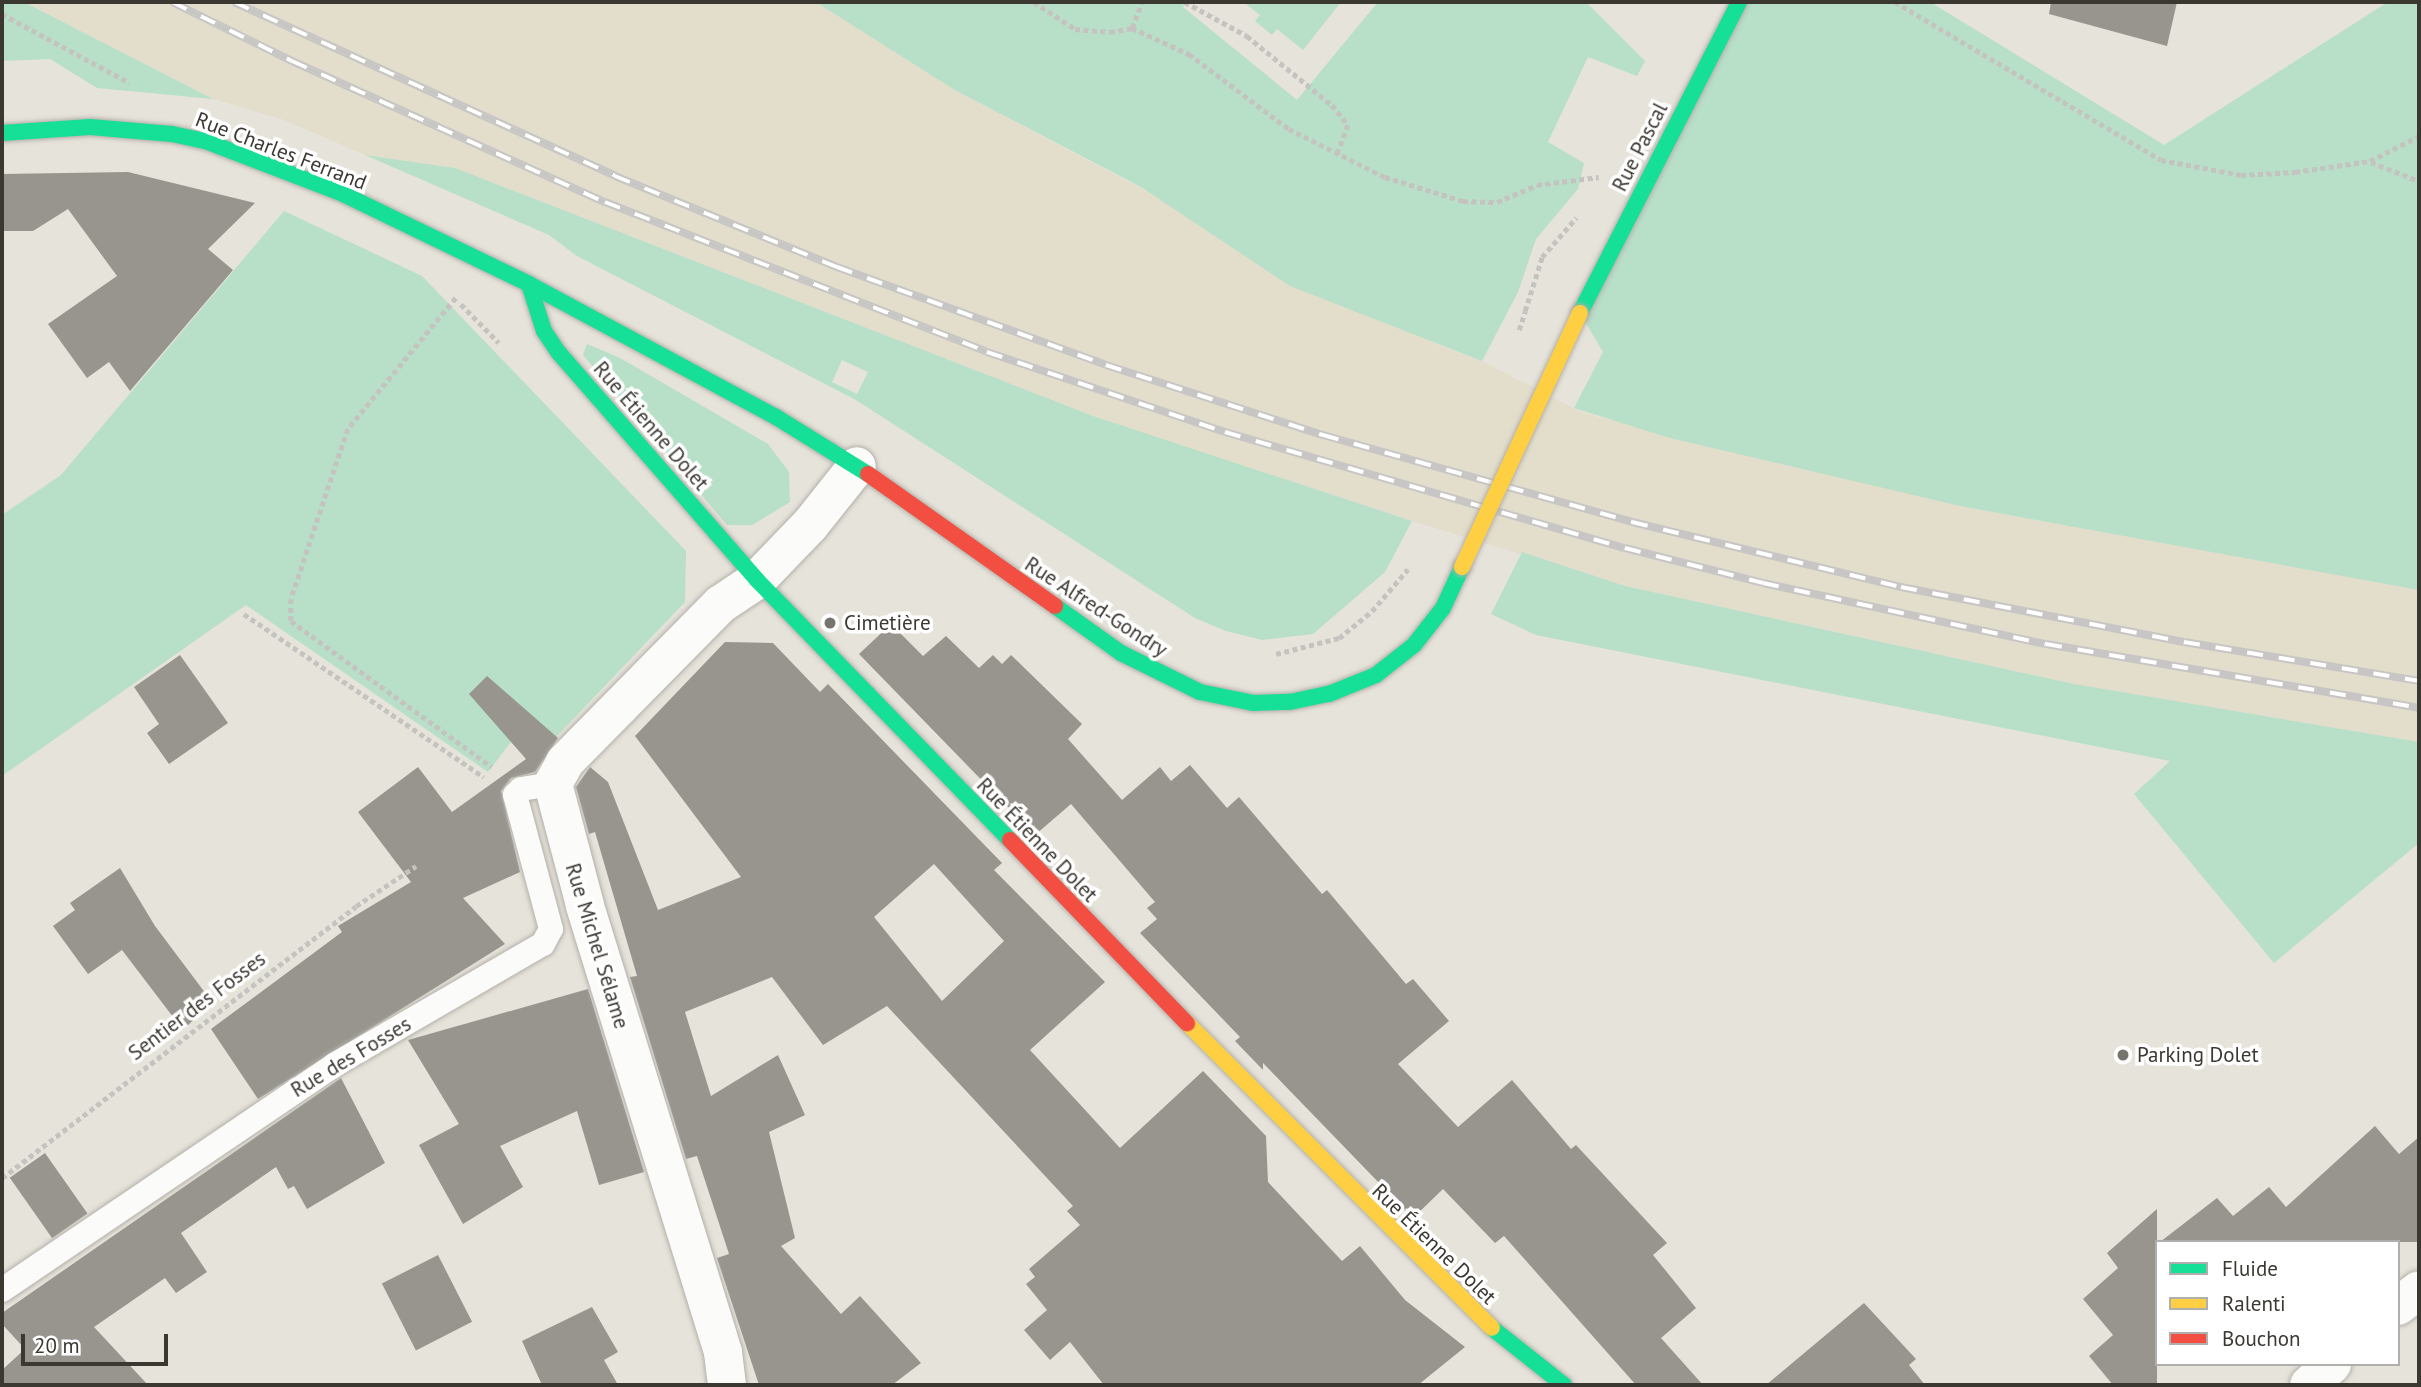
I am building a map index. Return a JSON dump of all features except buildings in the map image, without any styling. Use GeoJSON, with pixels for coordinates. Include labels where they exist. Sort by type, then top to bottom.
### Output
{"type":"FeatureCollection","features":[{"type":"Feature","properties":{"kind":"street","name":"Rue Pascal"},"geometry":{"type":"LineString","coordinates":[[1580,313],[1740,2]]}},
{"type":"Feature","properties":{"kind":"street","name":"Rue Charles Ferrand"},"geometry":{"type":"LineString","coordinates":[[2,133],[133,128],[205,141],[341,193],[529,284]]}},
{"type":"Feature","properties":{"kind":"street","name":"Rue Alfred-Gondry"},"geometry":{"type":"LineString","coordinates":[[529,284],[857,466],[1121,653],[1170,680],[1227,699],[1290,702],[1329,694],[1376,675],[1414,645],[1443,608],[1580,313]]}},
{"type":"Feature","properties":{"kind":"street","name":"Rue Étienne Dolet"},"geometry":{"type":"LineString","coordinates":[[529,284],[544,331],[559,353],[757,580],[1346,1187],[1475,1315],[1564,1385]]}},
{"type":"Feature","properties":{"kind":"street"},"geometry":{"type":"LineString","coordinates":[[526,783],[565,761],[721,604],[757,580],[810,525],[857,466]]}},
{"type":"Feature","properties":{"kind":"street","name":"Rue Michel Sélame"},"geometry":{"type":"LineString","coordinates":[[526,783],[585,905],[723,1352],[727,1385]]}},
{"type":"Feature","properties":{"kind":"street"},"geometry":{"type":"LineString","coordinates":[[2400,1304],[2419,1290]]}},
{"type":"Feature","properties":{"kind":"street"},"geometry":{"type":"LineString","coordinates":[[2309,1385],[2330,1366]]}},
{"type":"Feature","properties":{"kind":"lane","name":"Rue des Fosses"},"geometry":{"type":"LineString","coordinates":[[2,1290],[334,1065],[543,944],[551,929],[515,795],[526,783]]}},
{"type":"Feature","properties":{"kind":"path"},"geometry":{"type":"LineString","coordinates":[[1034,2],[1075,29],[1132,28],[1189,54],[1289,129],[1336,156],[1385,177],[1463,201],[1497,202],[1537,185],[1604,176],[1636,201]]}},
{"type":"Feature","properties":{"kind":"path"},"geometry":{"type":"LineString","coordinates":[[1132,28],[1142,2]]}},
{"type":"Feature","properties":{"kind":"path"},"geometry":{"type":"LineString","coordinates":[[1185,2],[1247,36],[1332,105],[1348,125],[1336,156]]}},
{"type":"Feature","properties":{"kind":"path"},"geometry":{"type":"LineString","coordinates":[[1895,2],[2161,160],[2241,175],[2370,161],[2419,136]]}},
{"type":"Feature","properties":{"kind":"path"},"geometry":{"type":"LineString","coordinates":[[2,14],[107,67],[138,89]]}},
{"type":"Feature","properties":{"kind":"path"},"geometry":{"type":"LineString","coordinates":[[2370,161],[2419,181]]}},
{"type":"Feature","properties":{"kind":"path"},"geometry":{"type":"LineString","coordinates":[[477,260],[456,299],[348,429],[291,598],[291,621],[526,783]]}},
{"type":"Feature","properties":{"kind":"path"},"geometry":{"type":"LineString","coordinates":[[456,299],[501,345]]}},
{"type":"Feature","properties":{"kind":"path"},"geometry":{"type":"LineString","coordinates":[[244,614],[489,781],[526,783]]}},
{"type":"Feature","properties":{"kind":"path","name":"Sentier des Fosses"},"geometry":{"type":"LineString","coordinates":[[2,1178],[356,906],[416,866]]}},
{"type":"Feature","properties":{"kind":"shaded area"},"geometry":{"type":"Polygon","coordinates":[[[24,2],[816,2],[953,89],[1438,345],[1482,361],[1583,413],[1960,506],[2419,590],[2419,742],[2074,684],[1625,586],[1412,521],[1093,416],[455,168],[365,155],[284,120],[213,99],[24,2]]]}},
{"type":"Feature","properties":{"kind":"green space"},"geometry":{"type":"Polygon","coordinates":[[[2,2],[24,2],[213,99],[97,88],[50,59],[2,61],[2,2]]]}},
{"type":"Feature","properties":{"kind":"green space"},"geometry":{"type":"Polygon","coordinates":[[[816,2],[1187,2],[1183,7],[1297,100],[1378,2],[1586,2],[1645,61],[1637,76],[1588,57],[1548,142],[1584,163],[1578,189],[1536,239],[1518,292],[1482,361],[1290,286],[1141,187],[953,89],[816,2]]]}},
{"type":"Feature","properties":{"kind":"green space"},"geometry":{"type":"Polygon","coordinates":[[[1243,2],[1341,2],[1303,50],[1277,29],[1272,35],[1255,21],[1260,15],[1243,2]]]}},
{"type":"Feature","properties":{"kind":"green space"},"geometry":{"type":"Polygon","coordinates":[[[1739,2],[1930,2],[2164,145],[2388,2],[2419,2],[2419,590],[1960,506],[1670,438],[1574,408],[1603,352],[1580,313],[1739,2]]]}},
{"type":"Feature","properties":{"kind":"green space"},"geometry":{"type":"Polygon","coordinates":[[[365,155],[455,168],[1093,416],[1412,521],[1385,572],[1313,634],[1262,640],[1226,631],[1195,618],[856,400],[577,256],[549,235],[365,155]],[[842,360],[832,382],[857,394],[868,372],[842,360]]]}},
{"type":"Feature","properties":{"kind":"green space"},"geometry":{"type":"Polygon","coordinates":[[[284,211],[422,276],[686,551],[685,602],[533,761],[511,742],[488,772],[246,605],[2,776],[2,515],[61,475],[284,211]]]}},
{"type":"Feature","properties":{"kind":"green space"},"geometry":{"type":"Polygon","coordinates":[[[587,344],[620,358],[768,444],[789,472],[790,502],[752,525],[727,525],[583,355],[587,344]]]}},
{"type":"Feature","properties":{"kind":"green space"},"geometry":{"type":"Polygon","coordinates":[[[1522,552],[1625,586],[2074,684],[2419,742],[2419,843],[2274,963],[2134,794],[2170,761],[1536,635],[1491,614],[1522,552]]]}},
{"type":"Feature","properties":{"kind":"railway"},"geometry":{"type":"LineString","coordinates":[[172,2],[292,61],[605,202],[987,352],[1225,432],[1625,548],[1763,583],[2046,644],[2419,708]]}},
{"type":"Feature","properties":{"kind":"railway"},"geometry":{"type":"LineString","coordinates":[[234,2],[615,176],[837,267],[1106,365],[1323,435],[1632,522],[1901,587],[2184,642],[2419,681]]}},
{"type":"Feature","properties":{"kind":"traffic: fast"},"geometry":{"type":"LineString","coordinates":[[1580,313],[1739,2]]}},
{"type":"Feature","properties":{"kind":"traffic: fast"},"geometry":{"type":"LineString","coordinates":[[2,133],[90,127],[172,134],[205,141],[341,193],[529,284],[776,417],[868,474]]}},
{"type":"Feature","properties":{"kind":"traffic: fast"},"geometry":{"type":"LineString","coordinates":[[529,284],[544,331],[559,353],[757,580],[1010,840]]}},
{"type":"Feature","properties":{"kind":"traffic: fast"},"geometry":{"type":"LineString","coordinates":[[1055,606],[1121,653],[1200,692],[1253,703],[1290,702],[1329,694],[1376,675],[1414,645],[1443,608],[1462,567]]}},
{"type":"Feature","properties":{"kind":"traffic: fast"},"geometry":{"type":"LineString","coordinates":[[1492,1328],[1564,1385]]}},
{"type":"Feature","properties":{"kind":"traffic: slow"},"geometry":{"type":"LineString","coordinates":[[1462,567],[1580,313]]}},
{"type":"Feature","properties":{"kind":"traffic: slow"},"geometry":{"type":"LineString","coordinates":[[1187,1023],[1492,1328]]}},
{"type":"Feature","properties":{"kind":"traffic: jam"},"geometry":{"type":"LineString","coordinates":[[868,474],[1055,606]]}},
{"type":"Feature","properties":{"kind":"traffic: jam"},"geometry":{"type":"LineString","coordinates":[[1010,840],[1187,1023]]}},
{"type":"Feature","properties":{"kind":"place","name":"Cimetière"},"geometry":{"type":"Point","coordinates":[830,623]}},
{"type":"Feature","properties":{"kind":"place","name":"Parking Dolet"},"geometry":{"type":"Point","coordinates":[2123,1055]}}]}
